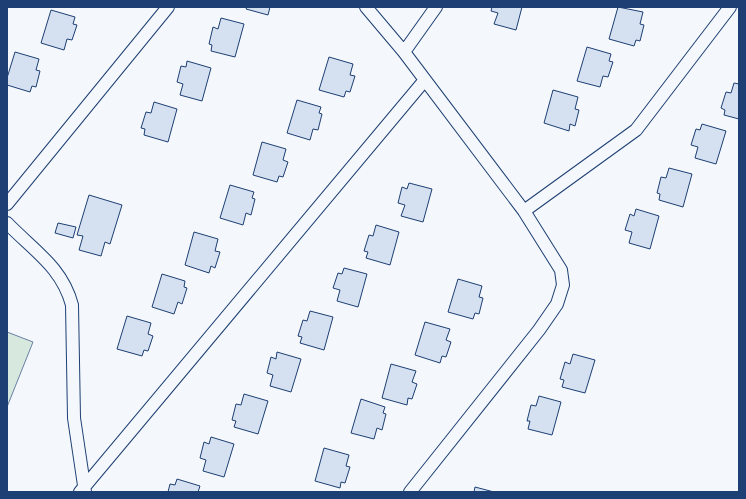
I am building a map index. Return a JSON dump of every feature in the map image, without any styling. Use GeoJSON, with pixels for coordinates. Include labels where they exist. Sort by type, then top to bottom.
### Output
{"type":"FeatureCollection","features":[{"type":"Feature","properties":{"kind":"street"},"geometry":{"type":"LineString","coordinates":[[7,204],[168,7]]}},
{"type":"Feature","properties":{"kind":"street"},"geometry":{"type":"LineString","coordinates":[[366,7],[404,52],[424,81],[524,211],[561,270],[563,286],[557,304],[539,330],[410,492]]}},
{"type":"Feature","properties":{"kind":"street"},"geometry":{"type":"LineString","coordinates":[[404,52],[436,7]]}},
{"type":"Feature","properties":{"kind":"street"},"geometry":{"type":"LineString","coordinates":[[524,211],[636,130],[730,7]]}},
{"type":"Feature","properties":{"kind":"street"},"geometry":{"type":"LineString","coordinates":[[83,491],[424,81]]}},
{"type":"Feature","properties":{"kind":"street"},"geometry":{"type":"LineString","coordinates":[[7,223],[56,270],[67,288],[72,304],[74,418],[83,491]]}},
{"type":"Feature","properties":{"kind":"shaded area"},"geometry":{"type":"Polygon","coordinates":[[[7,332],[33,342],[7,407],[7,332]]]}},
{"type":"Feature","properties":{"kind":"building"},"geometry":{"type":"Polygon","coordinates":[[[247,7],[270,7],[268,15],[246,9],[247,7]]]}},
{"type":"Feature","properties":{"kind":"building"},"geometry":{"type":"Polygon","coordinates":[[[492,7],[522,7],[516,30],[494,24],[498,13],[491,11],[492,7]]]}},
{"type":"Feature","properties":{"kind":"building"},"geometry":{"type":"Polygon","coordinates":[[[618,7],[643,12],[640,24],[644,25],[640,41],[636,40],[634,46],[609,39],[618,7]]]}},
{"type":"Feature","properties":{"kind":"building"},"geometry":{"type":"Polygon","coordinates":[[[51,10],[75,17],[73,24],[77,25],[72,40],[67,39],[64,50],[41,43],[51,10]]]}},
{"type":"Feature","properties":{"kind":"building"},"geometry":{"type":"Polygon","coordinates":[[[221,18],[244,24],[235,57],[211,51],[212,45],[209,44],[213,27],[218,29],[221,18]]]}},
{"type":"Feature","properties":{"kind":"building"},"geometry":{"type":"Polygon","coordinates":[[[587,47],[611,54],[609,61],[613,62],[608,77],[603,76],[600,87],[577,81],[587,47]]]}},
{"type":"Feature","properties":{"kind":"building"},"geometry":{"type":"Polygon","coordinates":[[[15,52],[39,59],[36,70],[40,71],[36,87],[32,86],[30,92],[7,85],[7,78],[15,52]]]}},
{"type":"Feature","properties":{"kind":"building"},"geometry":{"type":"Polygon","coordinates":[[[329,57],[353,64],[350,75],[355,76],[350,92],[346,91],[344,97],[319,90],[329,57]]]}},
{"type":"Feature","properties":{"kind":"building"},"geometry":{"type":"Polygon","coordinates":[[[187,61],[211,68],[202,101],[180,95],[183,84],[177,82],[181,66],[186,67],[187,61]]]}},
{"type":"Feature","properties":{"kind":"building"},"geometry":{"type":"Polygon","coordinates":[[[734,83],[739,84],[739,119],[724,115],[725,110],[721,108],[726,92],[731,93],[734,83]]]}},
{"type":"Feature","properties":{"kind":"building"},"geometry":{"type":"Polygon","coordinates":[[[553,90],[578,97],[575,109],[579,110],[575,126],[570,124],[569,131],[544,123],[553,90]]]}},
{"type":"Feature","properties":{"kind":"building"},"geometry":{"type":"Polygon","coordinates":[[[297,100],[321,107],[319,113],[322,114],[318,130],[313,129],[310,140],[287,133],[297,100]]]}},
{"type":"Feature","properties":{"kind":"building"},"geometry":{"type":"Polygon","coordinates":[[[154,102],[177,109],[168,142],[144,135],[145,129],[141,128],[146,112],[151,113],[154,102]]]}},
{"type":"Feature","properties":{"kind":"building"},"geometry":{"type":"Polygon","coordinates":[[[702,124],[726,131],[716,164],[695,158],[698,147],[691,145],[696,129],[700,130],[702,124]]]}},
{"type":"Feature","properties":{"kind":"building"},"geometry":{"type":"Polygon","coordinates":[[[262,142],[286,149],[283,160],[288,162],[283,177],[279,176],[277,182],[253,175],[262,142]]]}},
{"type":"Feature","properties":{"kind":"building"},"geometry":{"type":"Polygon","coordinates":[[[669,168],[692,174],[683,207],[659,200],[660,194],[657,193],[661,177],[666,178],[669,168]]]}},
{"type":"Feature","properties":{"kind":"building"},"geometry":{"type":"Polygon","coordinates":[[[409,183],[432,189],[423,222],[401,216],[405,205],[398,203],[402,187],[407,189],[409,183]]]}},
{"type":"Feature","properties":{"kind":"building"},"geometry":{"type":"Polygon","coordinates":[[[230,185],[254,192],[252,198],[255,199],[251,215],[246,213],[243,225],[220,218],[230,185]]]}},
{"type":"Feature","properties":{"kind":"building"},"geometry":{"type":"Polygon","coordinates":[[[89,195],[122,205],[110,244],[105,242],[101,256],[79,250],[83,236],[77,235],[89,195]]]}},
{"type":"Feature","properties":{"kind":"building"},"geometry":{"type":"Polygon","coordinates":[[[636,209],[659,216],[650,249],[629,243],[632,232],[625,230],[630,214],[634,216],[636,209]]]}},
{"type":"Feature","properties":{"kind":"building"},"geometry":{"type":"Polygon","coordinates":[[[58,223],[76,227],[73,238],[55,233],[58,223]]]}},
{"type":"Feature","properties":{"kind":"building"},"geometry":{"type":"Polygon","coordinates":[[[376,225],[399,232],[390,265],[366,258],[368,252],[364,251],[369,235],[373,236],[376,225]]]}},
{"type":"Feature","properties":{"kind":"building"},"geometry":{"type":"Polygon","coordinates":[[[194,232],[218,239],[215,251],[220,252],[215,268],[211,266],[209,273],[185,265],[194,232]]]}},
{"type":"Feature","properties":{"kind":"building"},"geometry":{"type":"Polygon","coordinates":[[[344,268],[367,274],[358,307],[337,301],[340,290],[333,288],[338,273],[342,274],[344,268]]]}},
{"type":"Feature","properties":{"kind":"building"},"geometry":{"type":"Polygon","coordinates":[[[162,274],[185,281],[184,287],[187,288],[182,304],[178,302],[174,314],[152,307],[162,274]]]}},
{"type":"Feature","properties":{"kind":"building"},"geometry":{"type":"Polygon","coordinates":[[[458,279],[482,286],[479,297],[483,298],[479,314],[475,313],[473,319],[448,312],[458,279]]]}},
{"type":"Feature","properties":{"kind":"building"},"geometry":{"type":"Polygon","coordinates":[[[310,311],[333,317],[324,350],[300,343],[302,337],[298,336],[303,320],[307,321],[310,311]]]}},
{"type":"Feature","properties":{"kind":"building"},"geometry":{"type":"Polygon","coordinates":[[[127,316],[151,323],[148,334],[153,336],[148,351],[144,350],[142,356],[117,349],[127,316]]]}},
{"type":"Feature","properties":{"kind":"building"},"geometry":{"type":"Polygon","coordinates":[[[425,322],[450,329],[446,340],[451,342],[446,357],[442,356],[440,363],[415,355],[425,322]]]}},
{"type":"Feature","properties":{"kind":"building"},"geometry":{"type":"Polygon","coordinates":[[[277,352],[301,359],[291,392],[270,386],[273,375],[267,373],[271,357],[276,359],[277,352]]]}},
{"type":"Feature","properties":{"kind":"building"},"geometry":{"type":"Polygon","coordinates":[[[573,354],[595,360],[585,393],[562,387],[564,380],[560,379],[565,362],[570,364],[573,354]]]}},
{"type":"Feature","properties":{"kind":"building"},"geometry":{"type":"Polygon","coordinates":[[[391,364],[416,371],[412,382],[417,384],[412,399],[408,398],[407,405],[382,398],[391,364]]]}},
{"type":"Feature","properties":{"kind":"building"},"geometry":{"type":"Polygon","coordinates":[[[244,394],[268,401],[258,434],[234,427],[236,421],[232,420],[236,404],[241,405],[244,394]]]}},
{"type":"Feature","properties":{"kind":"building"},"geometry":{"type":"Polygon","coordinates":[[[539,396],[561,402],[552,435],[528,429],[530,421],[527,421],[531,405],[536,406],[539,396]]]}},
{"type":"Feature","properties":{"kind":"building"},"geometry":{"type":"Polygon","coordinates":[[[361,399],[385,407],[383,413],[386,414],[382,430],[377,428],[374,439],[351,433],[361,399]]]}},
{"type":"Feature","properties":{"kind":"building"},"geometry":{"type":"Polygon","coordinates":[[[211,437],[234,444],[224,477],[203,471],[206,460],[200,458],[204,442],[209,444],[211,437]]]}},
{"type":"Feature","properties":{"kind":"building"},"geometry":{"type":"Polygon","coordinates":[[[324,448],[349,455],[346,466],[350,467],[345,483],[341,482],[340,488],[315,481],[324,448]]]}},
{"type":"Feature","properties":{"kind":"building"},"geometry":{"type":"Polygon","coordinates":[[[177,479],[200,486],[198,492],[168,492],[170,484],[175,485],[177,479]]]}},
{"type":"Feature","properties":{"kind":"building"},"geometry":{"type":"Polygon","coordinates":[[[475,487],[494,492],[474,492],[475,487]]]}}]}
